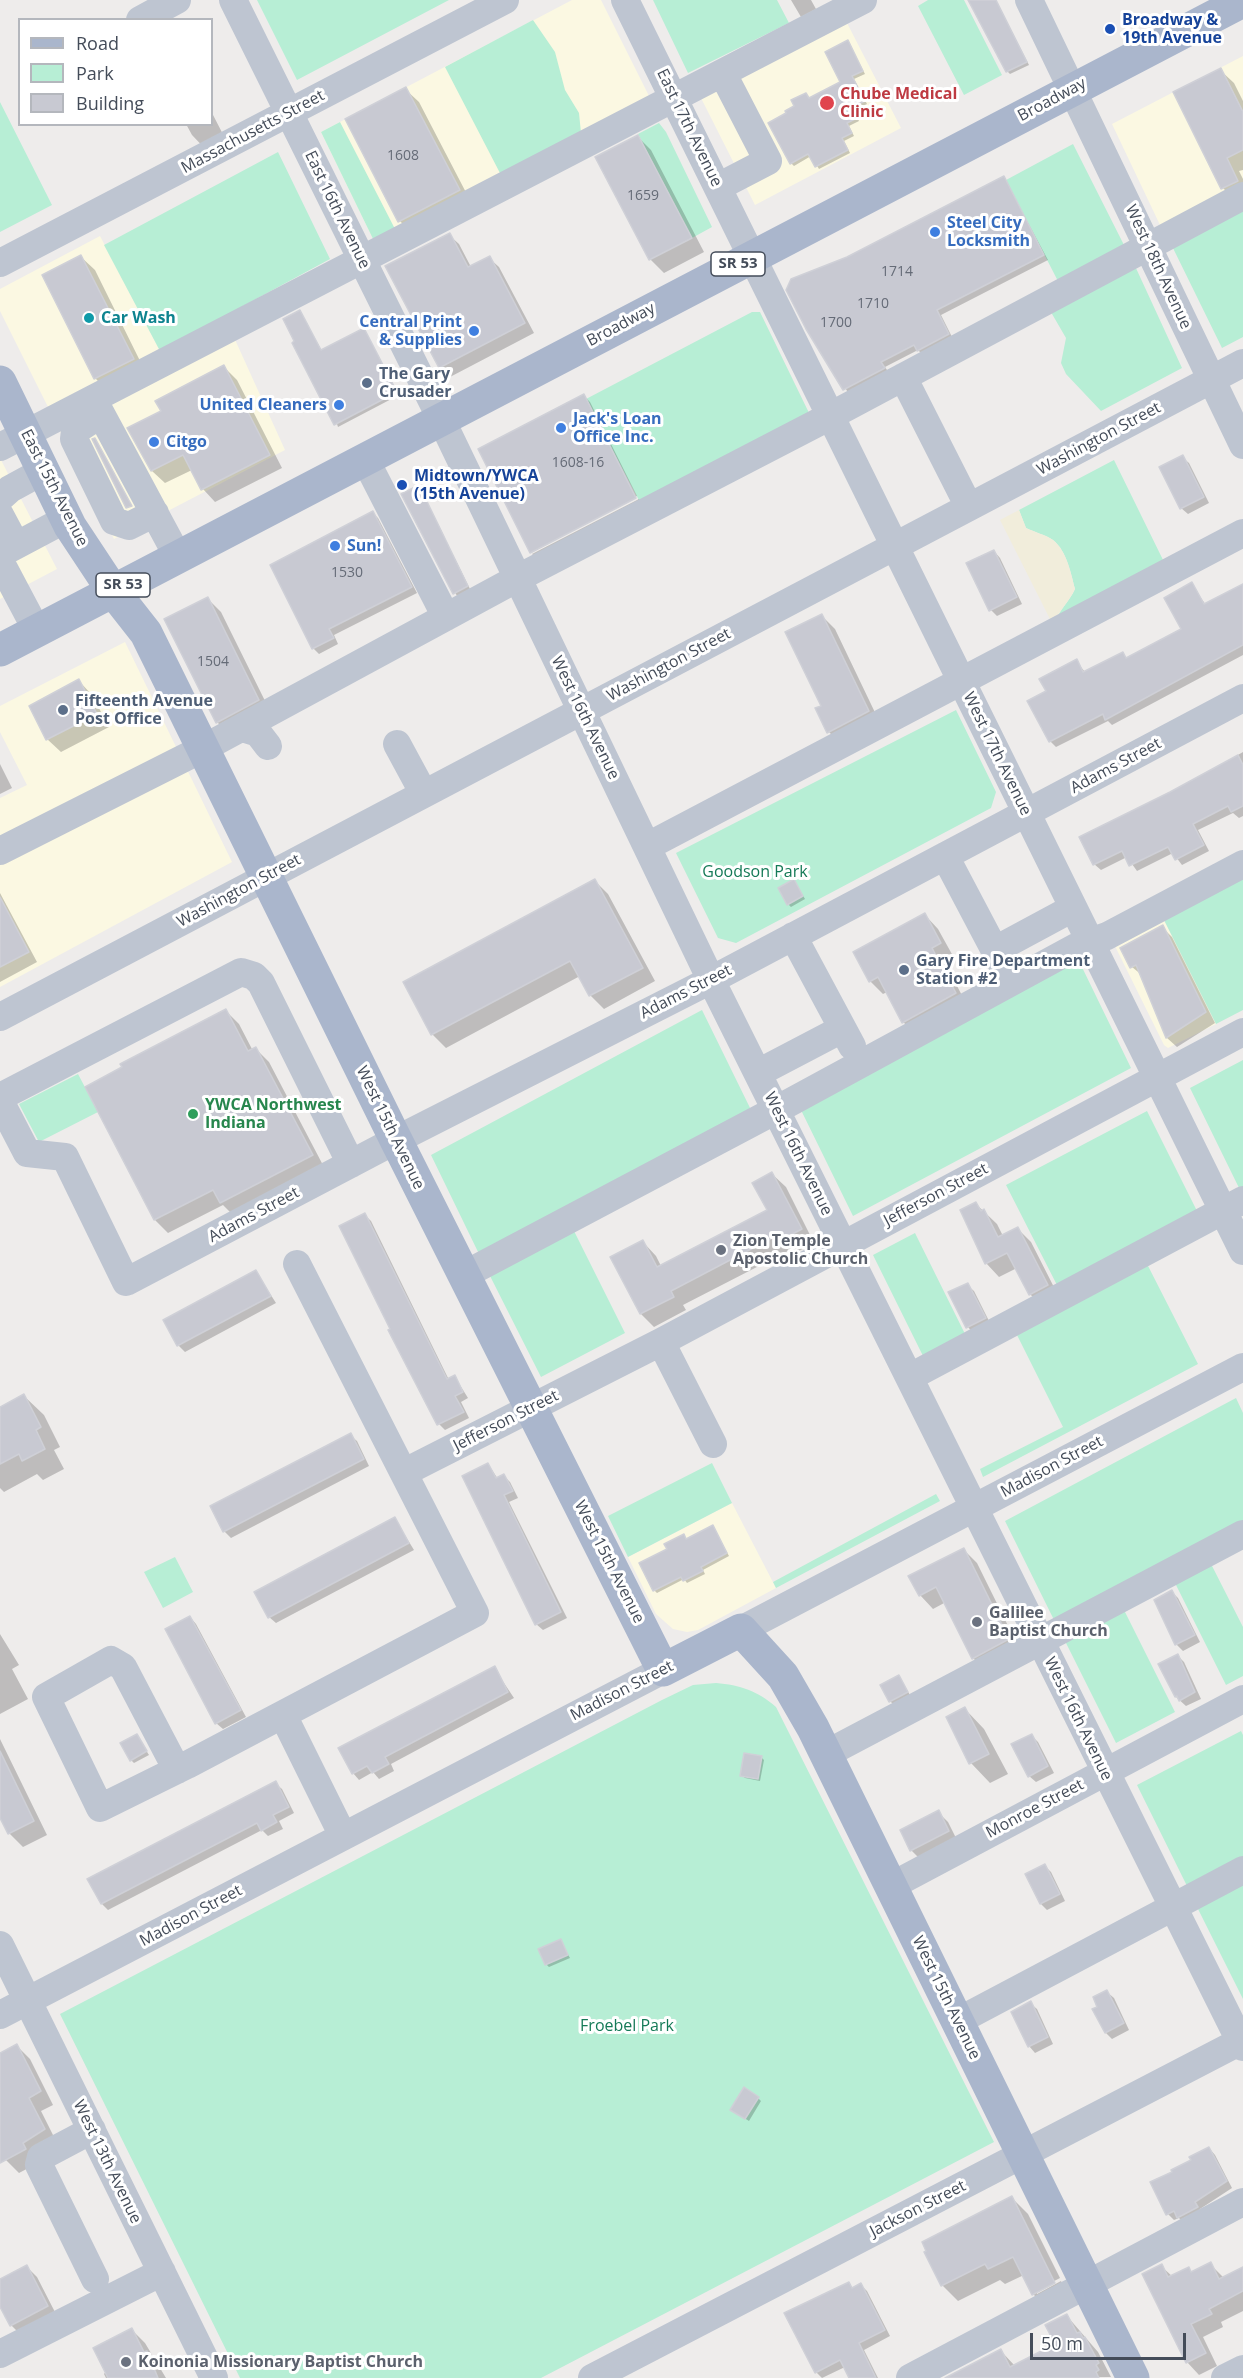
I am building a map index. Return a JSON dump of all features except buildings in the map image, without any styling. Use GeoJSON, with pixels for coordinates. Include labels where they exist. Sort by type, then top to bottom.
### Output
{"type":"FeatureCollection","features":[{"type":"Feature","properties":{"kind":"main road","name":"Broadway"},"geometry":{"type":"LineString","coordinates":[[0,650],[1243,1]]}},
{"type":"Feature","properties":{"kind":"main road","name":"East 15th Avenue"},"geometry":{"type":"LineString","coordinates":[[0,382],[12,440],[45,475],[68,522],[113,591]]}},
{"type":"Feature","properties":{"kind":"main road","name":"West 15th Avenue"},"geometry":{"type":"LineString","coordinates":[[113,591],[146,633],[396,1140],[663,1670]]}},
{"type":"Feature","properties":{"kind":"main road","name":"West 15th Avenue"},"geometry":{"type":"LineString","coordinates":[[741,1630],[783,1676],[826,1754],[1133,2378]]}},
{"type":"Feature","properties":{"kind":"main road","name":"Madison Street"},"geometry":{"type":"LineString","coordinates":[[663,1670],[741,1630]]}},
{"type":"Feature","properties":{"kind":"street"},"geometry":{"type":"LineString","coordinates":[[144,18],[177,0]]}},
{"type":"Feature","properties":{"kind":"street","name":"East 16th Avenue"},"geometry":{"type":"LineString","coordinates":[[233,0],[441,419]]}},
{"type":"Feature","properties":{"kind":"street","name":"Massachusetts Street"},"geometry":{"type":"LineString","coordinates":[[0,263],[505,0]]}},
{"type":"Feature","properties":{"kind":"street","name":"East 17th Avenue"},"geometry":{"type":"LineString","coordinates":[[626,0],[752,256]]}},
{"type":"Feature","properties":{"kind":"street"},"geometry":{"type":"LineString","coordinates":[[12,440],[97,406],[362,259],[863,0]]}},
{"type":"Feature","properties":{"kind":"street","name":"West 18th Avenue"},"geometry":{"type":"LineString","coordinates":[[1029,0],[1243,445]]}},
{"type":"Feature","properties":{"kind":"street"},"geometry":{"type":"LineString","coordinates":[[718,187],[768,161],[723,74]]}},
{"type":"Feature","properties":{"kind":"street"},"geometry":{"type":"LineString","coordinates":[[0,851],[242,728],[518,578],[830,416],[1243,196]]}},
{"type":"Feature","properties":{"kind":"street","name":"West 17th Avenue"},"geometry":{"type":"LineString","coordinates":[[752,256],[1157,1077],[1233,1206],[1243,1251]]}},
{"type":"Feature","properties":{"kind":"street","name":"Washington Street"},"geometry":{"type":"LineString","coordinates":[[0,1017],[1243,363]]}},
{"type":"Feature","properties":{"kind":"street"},"geometry":{"type":"LineString","coordinates":[[903,377],[969,507]]}},
{"type":"Feature","properties":{"kind":"street"},"geometry":{"type":"LineString","coordinates":[[97,406],[75,431],[74,439],[114,521],[129,526],[154,513]]}},
{"type":"Feature","properties":{"kind":"street"},"geometry":{"type":"LineString","coordinates":[[97,406],[178,557]]}},
{"type":"Feature","properties":{"kind":"street","name":"West 16th Avenue"},"geometry":{"type":"LineString","coordinates":[[441,419],[711,980],[975,1507],[1105,1773],[1242,2043]]}},
{"type":"Feature","properties":{"kind":"street"},"geometry":{"type":"LineString","coordinates":[[365,459],[446,617]]}},
{"type":"Feature","properties":{"kind":"street"},"geometry":{"type":"LineString","coordinates":[[0,498],[10,489],[84,460]]}},
{"type":"Feature","properties":{"kind":"street"},"geometry":{"type":"LineString","coordinates":[[5,553],[68,522],[108,508]]}},
{"type":"Feature","properties":{"kind":"street"},"geometry":{"type":"LineString","coordinates":[[0,515],[5,553],[37,631]]}},
{"type":"Feature","properties":{"kind":"street"},"geometry":{"type":"LineString","coordinates":[[648,846],[962,683],[1243,533]]}},
{"type":"Feature","properties":{"kind":"street","name":"Adams Street"},"geometry":{"type":"LineString","coordinates":[[0,1099],[27,1153],[65,1157],[126,1282],[396,1140],[711,980],[1243,698]]}},
{"type":"Feature","properties":{"kind":"street"},"geometry":{"type":"LineString","coordinates":[[242,728],[258,733],[268,746]]}},
{"type":"Feature","properties":{"kind":"street"},"geometry":{"type":"LineString","coordinates":[[398,744],[424,794]]}},
{"type":"Feature","properties":{"kind":"street"},"geometry":{"type":"LineString","coordinates":[[945,856],[999,958],[1073,908]]}},
{"type":"Feature","properties":{"kind":"street"},"geometry":{"type":"LineString","coordinates":[[464,1275],[1090,942],[1243,864]]}},
{"type":"Feature","properties":{"kind":"street"},"geometry":{"type":"LineString","coordinates":[[758,1073],[847,1038],[793,936]]}},
{"type":"Feature","properties":{"kind":"street"},"geometry":{"type":"LineString","coordinates":[[0,1099],[241,972],[254,976],[261,983],[351,1164]]}},
{"type":"Feature","properties":{"kind":"street","name":"Jefferson Street"},"geometry":{"type":"LineString","coordinates":[[405,1472],[661,1341],[1243,1032]]}},
{"type":"Feature","properties":{"kind":"street"},"geometry":{"type":"LineString","coordinates":[[910,1377],[1233,1206]]}},
{"type":"Feature","properties":{"kind":"street"},"geometry":{"type":"LineString","coordinates":[[177,1770],[123,1667],[111,1660],[46,1697],[100,1808],[177,1770],[283,1715],[475,1613],[297,1264]]}},
{"type":"Feature","properties":{"kind":"street"},"geometry":{"type":"LineString","coordinates":[[661,1341],[713,1444]]}},
{"type":"Feature","properties":{"kind":"street","name":"Madison Street"},"geometry":{"type":"LineString","coordinates":[[741,1630],[1243,1367]]}},
{"type":"Feature","properties":{"kind":"street"},"geometry":{"type":"LineString","coordinates":[[826,1754],[1243,1534]]}},
{"type":"Feature","properties":{"kind":"street","name":"Madison Street"},"geometry":{"type":"LineString","coordinates":[[0,2015],[663,1670]]}},
{"type":"Feature","properties":{"kind":"street","name":"Monroe Street"},"geometry":{"type":"LineString","coordinates":[[891,1886],[1243,1699]]}},
{"type":"Feature","properties":{"kind":"street"},"geometry":{"type":"LineString","coordinates":[[283,1715],[343,1836]]}},
{"type":"Feature","properties":{"kind":"street"},"geometry":{"type":"LineString","coordinates":[[958,2020],[1243,1870]]}},
{"type":"Feature","properties":{"kind":"street","name":"West 13th Avenue"},"geometry":{"type":"LineString","coordinates":[[0,1945],[214,2378]]}},
{"type":"Feature","properties":{"kind":"street","name":"Jackson Street"},"geometry":{"type":"LineString","coordinates":[[592,2378],[1242,2043]]}},
{"type":"Feature","properties":{"kind":"street"},"geometry":{"type":"LineString","coordinates":[[92,2130],[41,2157],[39,2165],[95,2279]]}},
{"type":"Feature","properties":{"kind":"street"},"geometry":{"type":"LineString","coordinates":[[915,2377],[1243,2202]]}},
{"type":"Feature","properties":{"kind":"street"},"geometry":{"type":"LineString","coordinates":[[0,2354],[162,2272]]}},
{"type":"Feature","properties":{"kind":"street"},"geometry":{"type":"LineString","coordinates":[[0,2359],[9,2378]]}},
{"type":"Feature","properties":{"kind":"street"},"geometry":{"type":"LineString","coordinates":[[1225,2378],[1243,2369]]}},
{"type":"Feature","properties":{"kind":"shaded area"},"geometry":{"type":"Polygon","coordinates":[[[572,0],[601,0],[650,98],[374,241],[321,132],[572,0]]]}},
{"type":"Feature","properties":{"kind":"shaded area"},"geometry":{"type":"Polygon","coordinates":[[[847,23],[901,128],[755,205],[701,98],[847,23]]]}},
{"type":"Feature","properties":{"kind":"shaded area"},"geometry":{"type":"Polygon","coordinates":[[[1243,56],[1243,182],[1160,225],[1112,124],[1243,56]]]}},
{"type":"Feature","properties":{"kind":"shaded area"},"geometry":{"type":"Polygon","coordinates":[[[100,236],[160,351],[232,333],[285,450],[114,539],[0,311],[0,289],[100,236]]]}},
{"type":"Feature","properties":{"kind":"shaded area"},"geometry":{"type":"Polygon","coordinates":[[[0,461],[57,569],[0,599],[0,461]]]}},
{"type":"Feature","properties":{"kind":"shaded area"},"geometry":{"type":"Polygon","coordinates":[[[125,642],[232,862],[0,987],[0,798],[27,785],[0,732],[0,706],[125,642]]]}},
{"type":"Feature","properties":{"kind":"shaded area"},"geometry":{"type":"Polygon","coordinates":[[[1162,916],[1216,1024],[1168,1048],[1164,1045],[1113,942],[1162,916]]]}},
{"type":"Feature","properties":{"kind":"shaded area"},"geometry":{"type":"Polygon","coordinates":[[[732,1503],[776,1588],[698,1630],[687,1632],[673,1629],[656,1614],[628,1557],[732,1503]]]}},
{"type":"Feature","properties":{"kind":"green space"},"geometry":{"type":"Polygon","coordinates":[[[257,0],[449,0],[297,80],[257,0]]]}},
{"type":"Feature","properties":{"kind":"green space"},"geometry":{"type":"Polygon","coordinates":[[[653,0],[777,0],[789,23],[688,73],[653,0]]]}},
{"type":"Feature","properties":{"kind":"green space"},"geometry":{"type":"Polygon","coordinates":[[[928,0],[964,0],[1002,75],[964,95],[918,6],[928,0]]]}},
{"type":"Feature","properties":{"kind":"green space"},"geometry":{"type":"Polygon","coordinates":[[[533,20],[555,52],[565,90],[579,113],[581,133],[501,175],[445,67],[533,20]]]}},
{"type":"Feature","properties":{"kind":"green space"},"geometry":{"type":"Polygon","coordinates":[[[0,102],[52,205],[0,232],[0,102]]]}},
{"type":"Feature","properties":{"kind":"green space"},"geometry":{"type":"Polygon","coordinates":[[[340,122],[395,229],[374,241],[321,132],[340,122]]]}},
{"type":"Feature","properties":{"kind":"green space"},"geometry":{"type":"Polygon","coordinates":[[[659,123],[666,132],[712,227],[692,238],[638,134],[659,123]]]}},
{"type":"Feature","properties":{"kind":"green space"},"geometry":{"type":"Polygon","coordinates":[[[1073,144],[1126,249],[1061,287],[1006,180],[1073,144]]]}},
{"type":"Feature","properties":{"kind":"green space"},"geometry":{"type":"Polygon","coordinates":[[[278,152],[330,259],[160,351],[104,245],[278,152]]]}},
{"type":"Feature","properties":{"kind":"green space"},"geometry":{"type":"Polygon","coordinates":[[[1243,206],[1243,337],[1222,348],[1171,244],[1243,206]]]}},
{"type":"Feature","properties":{"kind":"green space"},"geometry":{"type":"Polygon","coordinates":[[[1135,266],[1182,368],[1101,411],[1066,374],[1061,363],[1066,338],[1048,307],[1135,266]]]}},
{"type":"Feature","properties":{"kind":"green space"},"geometry":{"type":"Polygon","coordinates":[[[752,312],[760,312],[810,415],[642,506],[586,399],[752,312]]]}},
{"type":"Feature","properties":{"kind":"green space"},"geometry":{"type":"Polygon","coordinates":[[[1114,460],[1165,564],[1053,625],[1075,589],[1070,570],[1058,545],[1050,538],[1026,528],[1019,510],[1114,460]]]}},
{"type":"Feature","properties":{"kind":"green space","name":"Goodson Park"},"geometry":{"type":"Polygon","coordinates":[[[956,710],[996,792],[991,808],[736,943],[718,938],[676,853],[956,710]]]}},
{"type":"Feature","properties":{"kind":"green space"},"geometry":{"type":"Polygon","coordinates":[[[1243,873],[1243,1010],[1216,1024],[1162,916],[1243,873]]]}},
{"type":"Feature","properties":{"kind":"green space"},"geometry":{"type":"Polygon","coordinates":[[[1078,959],[1131,1068],[853,1216],[800,1108],[1078,959]]]}},
{"type":"Feature","properties":{"kind":"green space"},"geometry":{"type":"Polygon","coordinates":[[[702,1010],[753,1114],[480,1256],[431,1155],[702,1010]]]}},
{"type":"Feature","properties":{"kind":"green space"},"geometry":{"type":"Polygon","coordinates":[[[1243,1060],[1243,1191],[1241,1192],[1190,1088],[1243,1060]]]}},
{"type":"Feature","properties":{"kind":"green space"},"geometry":{"type":"Polygon","coordinates":[[[78,1074],[98,1112],[39,1142],[19,1104],[78,1074]]]}},
{"type":"Feature","properties":{"kind":"green space"},"geometry":{"type":"Polygon","coordinates":[[[1147,1111],[1199,1215],[1059,1289],[1006,1185],[1147,1111]]]}},
{"type":"Feature","properties":{"kind":"green space"},"geometry":{"type":"Polygon","coordinates":[[[572,1227],[625,1333],[541,1377],[487,1270],[572,1227]]]}},
{"type":"Feature","properties":{"kind":"green space"},"geometry":{"type":"Polygon","coordinates":[[[915,1233],[967,1338],[925,1360],[873,1255],[915,1233]]]}},
{"type":"Feature","properties":{"kind":"green space"},"geometry":{"type":"Polygon","coordinates":[[[1145,1260],[1198,1364],[983,1477],[980,1469],[1063,1427],[1014,1329],[1145,1260]]]}},
{"type":"Feature","properties":{"kind":"green space"},"geometry":{"type":"Polygon","coordinates":[[[1236,1398],[1243,1413],[1243,1525],[1056,1624],[1005,1521],[1236,1398]]]}},
{"type":"Feature","properties":{"kind":"green space"},"geometry":{"type":"Polygon","coordinates":[[[712,1463],[732,1503],[628,1557],[608,1516],[712,1463]]]}},
{"type":"Feature","properties":{"kind":"green space"},"geometry":{"type":"Polygon","coordinates":[[[936,1494],[940,1501],[776,1588],[773,1582],[936,1494]]]}},
{"type":"Feature","properties":{"kind":"green space"},"geometry":{"type":"Polygon","coordinates":[[[175,1557],[193,1592],[163,1608],[144,1572],[175,1557]]]}},
{"type":"Feature","properties":{"kind":"green space"},"geometry":{"type":"Polygon","coordinates":[[[1209,1560],[1243,1627],[1243,1676],[1226,1685],[1173,1579],[1209,1560]]]}},
{"type":"Feature","properties":{"kind":"green space"},"geometry":{"type":"Polygon","coordinates":[[[1122,1606],[1175,1712],[1116,1743],[1063,1637],[1122,1606]]]}},
{"type":"Feature","properties":{"kind":"green space","name":"Froebel Park"},"geometry":{"type":"Polygon","coordinates":[[[716,1683],[748,1690],[776,1707],[994,2142],[541,2378],[240,2378],[60,2014],[662,1700],[693,1685],[716,1683]]]}},
{"type":"Feature","properties":{"kind":"green space"},"geometry":{"type":"Polygon","coordinates":[[[1241,1731],[1243,1735],[1243,1859],[1188,1888],[1137,1785],[1241,1731]]]}},
{"type":"Feature","properties":{"kind":"green space"},"geometry":{"type":"Polygon","coordinates":[[[1243,1877],[1243,1999],[1195,1903],[1243,1877]]]}},
{"type":"Feature","properties":{"kind":"sand"},"geometry":{"type":"Polygon","coordinates":[[[1019,510],[1026,528],[1050,538],[1058,545],[1070,570],[1075,589],[1053,625],[1000,520],[1019,510]]]}},
{"type":"Feature","properties":{"kind":"place","name":"Broadway & 19th Avenue"},"geometry":{"type":"Point","coordinates":[1110,29]}},
{"type":"Feature","properties":{"kind":"place","name":"Chube Medical Clinic"},"geometry":{"type":"Point","coordinates":[827,103]}},
{"type":"Feature","properties":{"kind":"place","name":"Steel City Locksmith"},"geometry":{"type":"Point","coordinates":[935,232]}},
{"type":"Feature","properties":{"kind":"place","name":"Car Wash"},"geometry":{"type":"Point","coordinates":[89,318]}},
{"type":"Feature","properties":{"kind":"place","name":"Central Print & Supplies"},"geometry":{"type":"Point","coordinates":[474,331]}},
{"type":"Feature","properties":{"kind":"place","name":"The Gary Crusader"},"geometry":{"type":"Point","coordinates":[367,383]}},
{"type":"Feature","properties":{"kind":"place","name":"United Cleaners"},"geometry":{"type":"Point","coordinates":[339,405]}},
{"type":"Feature","properties":{"kind":"place","name":"Jack's Loan Office Inc."},"geometry":{"type":"Point","coordinates":[561,428]}},
{"type":"Feature","properties":{"kind":"place","name":"Citgo"},"geometry":{"type":"Point","coordinates":[154,442]}},
{"type":"Feature","properties":{"kind":"place","name":"Midtown/YWCA (15th Avenue)"},"geometry":{"type":"Point","coordinates":[402,485]}},
{"type":"Feature","properties":{"kind":"place","name":"Sun!"},"geometry":{"type":"Point","coordinates":[335,546]}},
{"type":"Feature","properties":{"kind":"place","name":"Fifteenth Avenue Post Office"},"geometry":{"type":"Point","coordinates":[63,710]}},
{"type":"Feature","properties":{"kind":"place","name":"Gary Fire Department Station #2"},"geometry":{"type":"Point","coordinates":[904,970]}},
{"type":"Feature","properties":{"kind":"place","name":"YWCA Northwest Indiana"},"geometry":{"type":"Point","coordinates":[193,1114]}},
{"type":"Feature","properties":{"kind":"place","name":"Zion Temple Apostolic Church"},"geometry":{"type":"Point","coordinates":[721,1250]}},
{"type":"Feature","properties":{"kind":"place","name":"Galilee Baptist Church"},"geometry":{"type":"Point","coordinates":[977,1622]}},
{"type":"Feature","properties":{"kind":"place","name":"Koinonia Missionary Baptist Church"},"geometry":{"type":"Point","coordinates":[126,2362]}}]}
